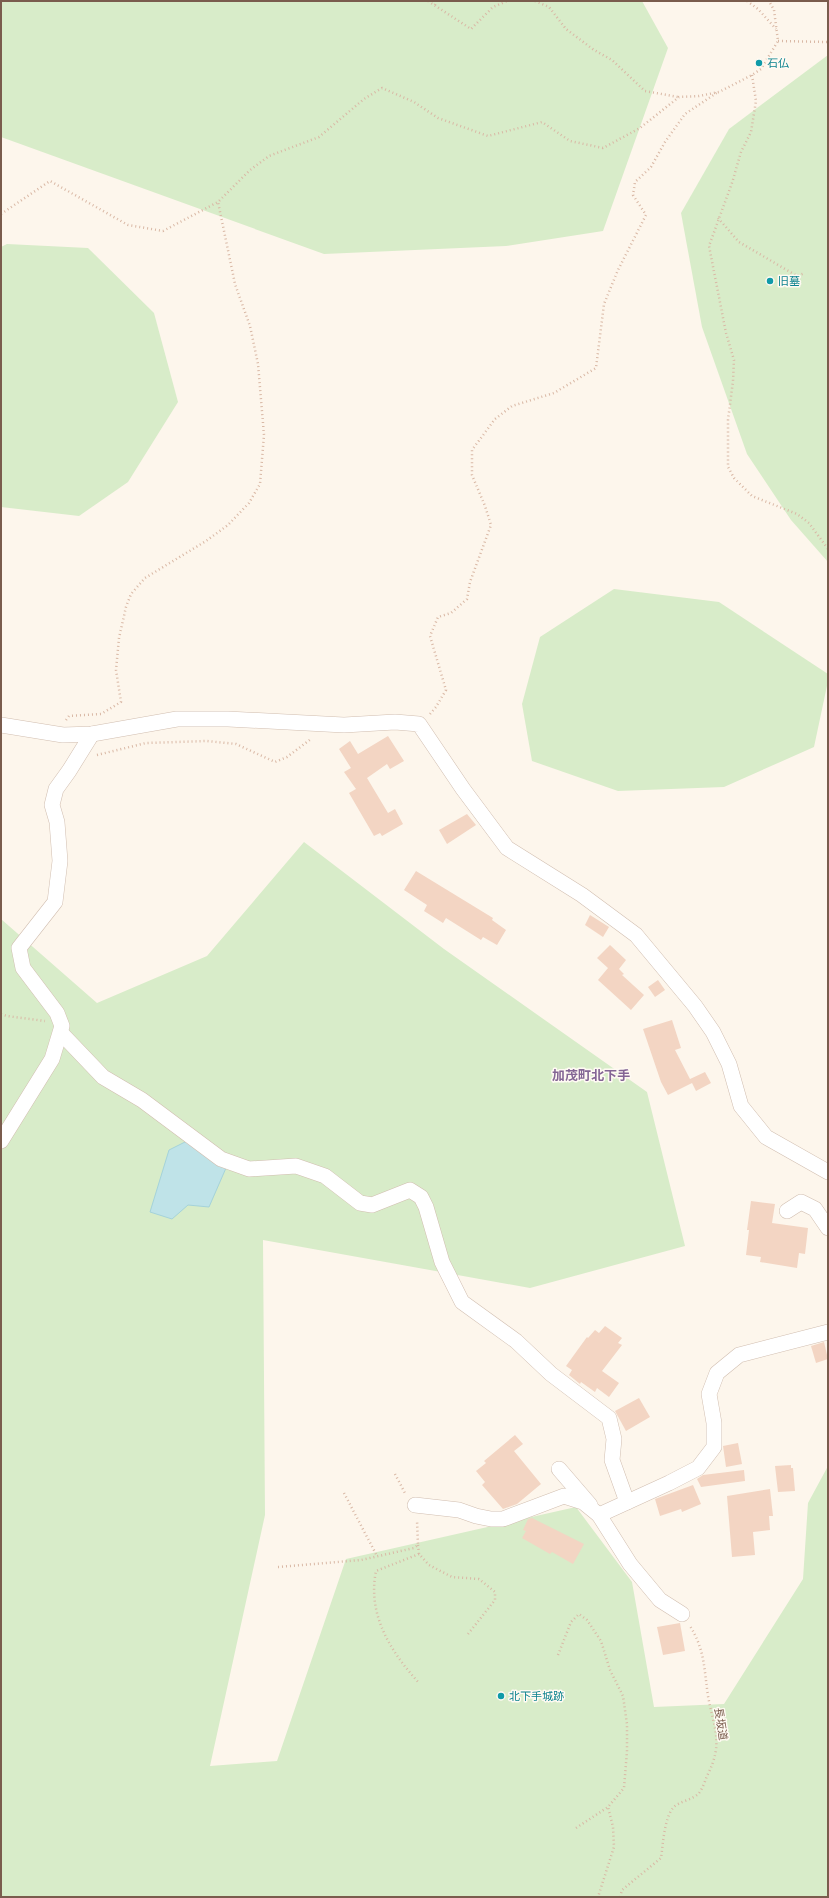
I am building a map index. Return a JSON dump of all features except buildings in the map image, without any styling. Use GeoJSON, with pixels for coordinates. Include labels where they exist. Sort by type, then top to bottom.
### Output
{"type":"FeatureCollection","features":[{"type":"Feature","properties":{"kind":"street"},"geometry":{"type":"LineString","coordinates":[[1,725],[63,735],[92,734],[177,719],[228,719],[344,725],[395,722],[419,724],[463,789],[507,848],[582,895],[636,935],[695,1006],[713,1032],[729,1064],[740,1106],[766,1137],[828,1172]]}},
{"type":"Feature","properties":{"kind":"street"},"geometry":{"type":"LineString","coordinates":[[1,1141],[52,1059],[61,1033],[62,1026],[57,1013],[23,968],[19,948],[56,902],[60,861],[56,822],[52,805],[56,789],[92,734]]}},
{"type":"Feature","properties":{"kind":"street"},"geometry":{"type":"LineString","coordinates":[[61,1033],[104,1077],[142,1100],[221,1159],[249,1169],[296,1166],[325,1176],[360,1203],[372,1205],[410,1190],[421,1197],[426,1207],[442,1262],[462,1302],[516,1341],[551,1374],[609,1418],[614,1439],[612,1460],[627,1502]]}},
{"type":"Feature","properties":{"kind":"street"},"geometry":{"type":"LineString","coordinates":[[787,1211],[801,1202],[815,1210],[828,1228]]}},
{"type":"Feature","properties":{"kind":"street"},"geometry":{"type":"LineString","coordinates":[[599,1515],[698,1468],[714,1447],[714,1423],[709,1394],[717,1373],[739,1355],[828,1332]]}},
{"type":"Feature","properties":{"kind":"street"},"geometry":{"type":"LineString","coordinates":[[559,1468],[599,1515],[630,1564],[660,1600],[682,1614]]}},
{"type":"Feature","properties":{"kind":"street"},"geometry":{"type":"LineString","coordinates":[[415,1505],[459,1510],[476,1516],[497,1519],[564,1496],[583,1502],[599,1515]]}},
{"type":"Feature","properties":{"kind":"path"},"geometry":{"type":"LineString","coordinates":[[428,1],[471,29],[493,7],[507,1]]}},
{"type":"Feature","properties":{"kind":"path"},"geometry":{"type":"LineString","coordinates":[[435,5],[437,1]]}},
{"type":"Feature","properties":{"kind":"path"},"geometry":{"type":"LineString","coordinates":[[535,1],[549,7],[566,29],[594,50],[612,60],[645,91],[679,97],[699,96],[719,92]]}},
{"type":"Feature","properties":{"kind":"path"},"geometry":{"type":"LineString","coordinates":[[747,1],[758,9],[777,30]]}},
{"type":"Feature","properties":{"kind":"path"},"geometry":{"type":"LineString","coordinates":[[419,724],[436,707],[446,690],[430,636],[438,617],[452,613],[467,599],[470,582],[491,525],[486,506],[472,475],[472,450],[495,419],[512,406],[554,393],[596,368],[604,304],[618,270],[646,215],[633,195],[635,182],[651,167],[665,142],[685,114],[719,92],[761,69],[778,41],[774,10],[768,1]]}},
{"type":"Feature","properties":{"kind":"path"},"geometry":{"type":"LineString","coordinates":[[778,41],[828,42]]}},
{"type":"Feature","properties":{"kind":"path"},"geometry":{"type":"LineString","coordinates":[[752,75],[756,101],[751,132],[741,152],[732,183],[708,246],[726,333],[734,360],[728,420],[728,467],[734,478],[752,496],[797,514],[809,523],[828,549]]}},
{"type":"Feature","properties":{"kind":"path"},"geometry":{"type":"LineString","coordinates":[[1,214],[50,180],[128,225],[163,231],[218,202],[250,170],[269,156],[318,137],[364,99],[382,88],[414,102],[438,118],[488,136],[542,122],[570,141],[603,148],[640,128],[679,97]]}},
{"type":"Feature","properties":{"kind":"path"},"geometry":{"type":"LineString","coordinates":[[54,733],[69,716],[101,714],[121,702],[117,664],[119,638],[126,607],[131,594],[145,578],[206,541],[228,525],[249,503],[260,484],[264,435],[258,364],[250,326],[235,284],[218,202]]}},
{"type":"Feature","properties":{"kind":"path"},"geometry":{"type":"LineString","coordinates":[[718,217],[739,242],[765,256],[786,271],[797,276],[805,273]]}},
{"type":"Feature","properties":{"kind":"path"},"geometry":{"type":"LineString","coordinates":[[77,758],[108,753],[146,743],[207,742],[236,744],[275,762],[287,757],[312,738]]}},
{"type":"Feature","properties":{"kind":"path"},"geometry":{"type":"LineString","coordinates":[[1,1014],[44,1020],[61,1033]]}},
{"type":"Feature","properties":{"kind":"path"},"geometry":{"type":"LineString","coordinates":[[395,1474],[406,1496],[415,1505],[419,1554],[429,1565],[452,1577],[479,1579],[495,1592],[495,1600],[468,1634]]}},
{"type":"Feature","properties":{"kind":"path"},"geometry":{"type":"LineString","coordinates":[[344,1493],[377,1556]]}},
{"type":"Feature","properties":{"kind":"path"},"geometry":{"type":"LineString","coordinates":[[278,1567],[361,1560],[414,1548],[418,1545]]}},
{"type":"Feature","properties":{"kind":"path"},"geometry":{"type":"LineString","coordinates":[[419,1554],[376,1572],[373,1586],[377,1613],[389,1645],[402,1664],[419,1683]]}},
{"type":"Feature","properties":{"kind":"path"},"geometry":{"type":"LineString","coordinates":[[558,1655],[571,1622],[579,1614],[587,1620],[601,1641],[610,1670],[623,1696],[627,1724],[627,1751],[624,1788],[608,1807],[576,1828]]}},
{"type":"Feature","properties":{"kind":"path","name":"長坂道"},"geometry":{"type":"LineString","coordinates":[[620,1897],[622,1890],[661,1858],[666,1826],[673,1808],[698,1794],[714,1763],[717,1746],[716,1729],[708,1696],[706,1667],[697,1638],[682,1614]]}},
{"type":"Feature","properties":{"kind":"path"},"geometry":{"type":"LineString","coordinates":[[598,1897],[614,1847],[613,1827],[608,1807]]}},
{"type":"Feature","properties":{"kind":"green space"},"geometry":{"type":"Polygon","coordinates":[[[1,1],[642,1],[668,48],[603,231],[506,246],[324,254],[1,137],[1,1]]]}},
{"type":"Feature","properties":{"kind":"green space"},"geometry":{"type":"Polygon","coordinates":[[[828,55],[828,562],[791,520],[747,454],[702,327],[681,213],[729,129],[828,55]]]}},
{"type":"Feature","properties":{"kind":"green space"},"geometry":{"type":"Polygon","coordinates":[[[7,244],[88,248],[154,313],[178,402],[128,482],[79,516],[1,507],[1,247],[7,244]]]}},
{"type":"Feature","properties":{"kind":"green space"},"geometry":{"type":"Polygon","coordinates":[[[614,589],[719,602],[828,674],[828,681],[814,747],[724,787],[618,791],[532,761],[522,704],[540,637],[614,589]]]}},
{"type":"Feature","properties":{"kind":"green space"},"geometry":{"type":"Polygon","coordinates":[[[304,842],[444,949],[647,1092],[685,1246],[530,1288],[263,1240],[265,1515],[210,1766],[277,1761],[346,1559],[576,1507],[632,1582],[654,1707],[724,1704],[803,1579],[808,1503],[828,1466],[828,1897],[1,1897],[1,919],[97,1003],[207,956],[304,842]]]}},
{"type":"Feature","properties":{"kind":"water"},"geometry":{"type":"Polygon","coordinates":[[[189,1140],[226,1168],[209,1207],[188,1205],[172,1219],[150,1212],[169,1150],[189,1140]]]}},
{"type":"Feature","properties":{"kind":"place","name":"石仏"},"geometry":{"type":"Point","coordinates":[759,63]}},
{"type":"Feature","properties":{"kind":"place","name":"旧墓"},"geometry":{"type":"Point","coordinates":[770,281]}},
{"type":"Feature","properties":{"kind":"place","name":"北下手城跡"},"geometry":{"type":"Point","coordinates":[501,1696]}},
{"type":"Feature","properties":{"kind":"district","name":"加茂町北下手"},"geometry":{"type":"Point","coordinates":[591,1075]}}]}
